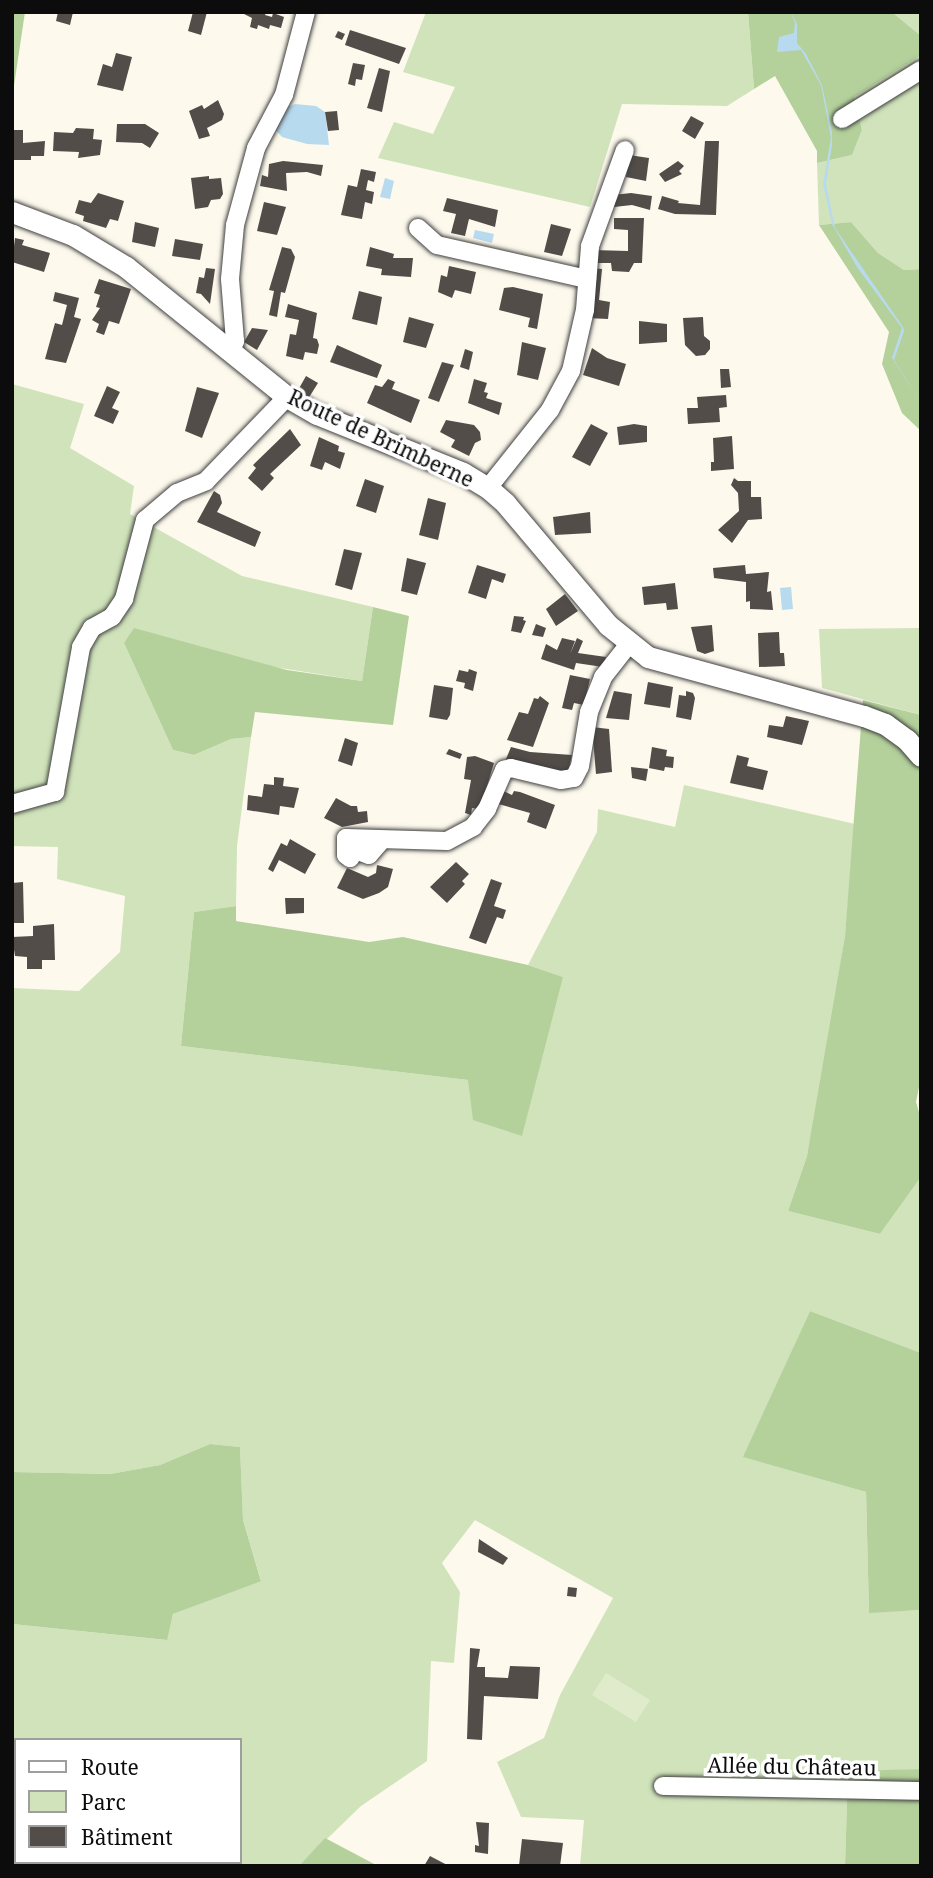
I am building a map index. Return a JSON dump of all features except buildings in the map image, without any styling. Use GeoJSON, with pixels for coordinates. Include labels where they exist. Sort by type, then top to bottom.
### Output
{"type":"FeatureCollection","features":[{"type":"Feature","properties":{"kind":"street"},"geometry":{"type":"LineString","coordinates":[[231,351],[235,341],[230,279],[235,225],[256,148],[284,94],[306,12]]}},
{"type":"Feature","properties":{"kind":"street"},"geometry":{"type":"LineString","coordinates":[[842,119],[921,70]]}},
{"type":"Feature","properties":{"kind":"street"},"geometry":{"type":"LineString","coordinates":[[488,488],[550,410],[570,371],[585,310],[590,246],[625,150]]}},
{"type":"Feature","properties":{"kind":"street","name":"Route de Brimberne"},"geometry":{"type":"LineString","coordinates":[[12,212],[73,235],[126,267],[287,397],[317,414],[463,473],[488,488],[505,503],[608,625],[629,644],[666,664],[737,681],[885,724],[907,740],[921,756]]}},
{"type":"Feature","properties":{"kind":"street"},"geometry":{"type":"LineString","coordinates":[[418,228],[437,245],[587,279]]}},
{"type":"Feature","properties":{"kind":"street"},"geometry":{"type":"LineString","coordinates":[[12,804],[55,792],[82,647],[92,628],[112,617],[124,599],[145,520],[177,493],[206,481],[287,397]]}},
{"type":"Feature","properties":{"kind":"street"},"geometry":{"type":"LineString","coordinates":[[381,841],[447,841],[473,827],[487,809],[504,770],[511,768],[561,780],[574,778],[580,766],[589,712],[603,677],[629,644]]}},
{"type":"Feature","properties":{"kind":"street","name":"Allée du Château"},"geometry":{"type":"LineString","coordinates":[[663,1786],[921,1791]]}},
{"type":"Feature","properties":{"kind":"green space"},"geometry":{"type":"Polygon","coordinates":[[[12,12],[25,12],[12,99],[12,12]]]}},
{"type":"Feature","properties":{"kind":"green space"},"geometry":{"type":"Polygon","coordinates":[[[426,12],[748,12],[754,89],[727,106],[622,104],[590,207],[378,158],[394,122],[433,134],[455,87],[403,72],[426,12]]]}},
{"type":"Feature","properties":{"kind":"green space"},"geometry":{"type":"Polygon","coordinates":[[[748,12],[892,12],[921,36],[921,55],[854,97],[862,130],[852,155],[817,163],[817,151],[775,76],[754,89],[748,12]]]}},
{"type":"Feature","properties":{"kind":"green space"},"geometry":{"type":"Polygon","coordinates":[[[892,12],[921,12],[921,36],[892,12]]]}},
{"type":"Feature","properties":{"kind":"green space"},"geometry":{"type":"Polygon","coordinates":[[[921,55],[921,269],[904,270],[878,253],[851,222],[819,225],[817,163],[852,155],[862,130],[854,97],[921,55]]]}},
{"type":"Feature","properties":{"kind":"green space"},"geometry":{"type":"Polygon","coordinates":[[[851,222],[878,253],[904,270],[921,269],[921,431],[902,413],[882,364],[889,332],[819,225],[851,222]]]}},
{"type":"Feature","properties":{"kind":"green space"},"geometry":{"type":"Polygon","coordinates":[[[12,384],[84,404],[70,448],[134,486],[130,514],[242,576],[373,607],[362,681],[124,643],[173,750],[194,755],[231,739],[251,737],[237,846],[236,906],[194,912],[181,1046],[468,1080],[563,977],[528,965],[597,832],[598,809],[675,827],[684,785],[855,824],[845,936],[821,1084],[807,1156],[788,1211],[880,1234],[921,1177],[921,1353],[810,1311],[744,1457],[866,1492],[869,1612],[921,1610],[921,1769],[848,1772],[845,1866],[580,1866],[584,1820],[521,1817],[497,1762],[544,1738],[560,1695],[613,1598],[475,1520],[442,1563],[460,1592],[454,1663],[431,1661],[427,1761],[361,1806],[299,1866],[169,1864],[242,1864],[242,1738],[14,1738],[14,1864],[164,1864],[12,1866],[12,1624],[166,1640],[173,1614],[261,1580],[243,1520],[240,1447],[210,1444],[160,1465],[110,1474],[12,1472],[12,988],[79,991],[120,952],[125,896],[57,879],[58,847],[12,846],[12,384]]]}},
{"type":"Feature","properties":{"kind":"green space"},"geometry":{"type":"Polygon","coordinates":[[[373,607],[409,616],[393,725],[255,712],[251,737],[231,739],[194,755],[173,750],[124,643],[134,628],[287,670],[362,681],[373,607]]]}},
{"type":"Feature","properties":{"kind":"green space"},"geometry":{"type":"Polygon","coordinates":[[[921,628],[921,715],[822,688],[819,629],[921,628]]]}},
{"type":"Feature","properties":{"kind":"green space"},"geometry":{"type":"Polygon","coordinates":[[[863,700],[921,715],[921,1077],[916,1102],[921,1119],[921,1177],[880,1234],[788,1211],[807,1156],[845,936],[863,700]]]}},
{"type":"Feature","properties":{"kind":"green space"},"geometry":{"type":"Polygon","coordinates":[[[236,906],[236,921],[369,942],[403,937],[528,965],[563,977],[522,1136],[473,1120],[468,1080],[181,1046],[194,912],[236,906]]]}},
{"type":"Feature","properties":{"kind":"green space"},"geometry":{"type":"Polygon","coordinates":[[[810,1311],[921,1353],[921,1610],[869,1613],[866,1492],[743,1457],[810,1311]]]}},
{"type":"Feature","properties":{"kind":"green space"},"geometry":{"type":"Polygon","coordinates":[[[210,1444],[240,1447],[243,1520],[261,1581],[173,1614],[167,1640],[12,1624],[12,1472],[110,1474],[160,1465],[210,1444]]]}},
{"type":"Feature","properties":{"kind":"green space"},"geometry":{"type":"Polygon","coordinates":[[[606,1673],[650,1700],[636,1722],[592,1695],[606,1673]]]}},
{"type":"Feature","properties":{"kind":"green space"},"geometry":{"type":"Polygon","coordinates":[[[921,1769],[921,1866],[845,1866],[848,1771],[921,1769]]]}},
{"type":"Feature","properties":{"kind":"green space"},"geometry":{"type":"Polygon","coordinates":[[[325,1838],[378,1866],[299,1866],[325,1838]]]}},
{"type":"Feature","properties":{"kind":"water"},"geometry":{"type":"Polygon","coordinates":[[[791,12],[797,24],[797,43],[806,54],[822,85],[832,132],[826,184],[835,228],[903,327],[894,360],[921,403],[892,358],[902,328],[857,267],[832,224],[823,184],[831,138],[821,85],[801,50],[777,52],[779,37],[794,33],[795,23],[791,12]]]}},
{"type":"Feature","properties":{"kind":"water"},"geometry":{"type":"Polygon","coordinates":[[[295,104],[316,106],[325,112],[329,145],[307,144],[282,137],[275,129],[283,109],[295,104]]]}},
{"type":"Feature","properties":{"kind":"water"},"geometry":{"type":"Polygon","coordinates":[[[385,178],[394,181],[390,199],[380,197],[385,178]]]}},
{"type":"Feature","properties":{"kind":"water"},"geometry":{"type":"Polygon","coordinates":[[[475,230],[494,234],[492,243],[473,238],[475,230]]]}},
{"type":"Feature","properties":{"kind":"water"},"geometry":{"type":"Polygon","coordinates":[[[791,587],[793,609],[782,610],[780,588],[791,587]]]}}]}
